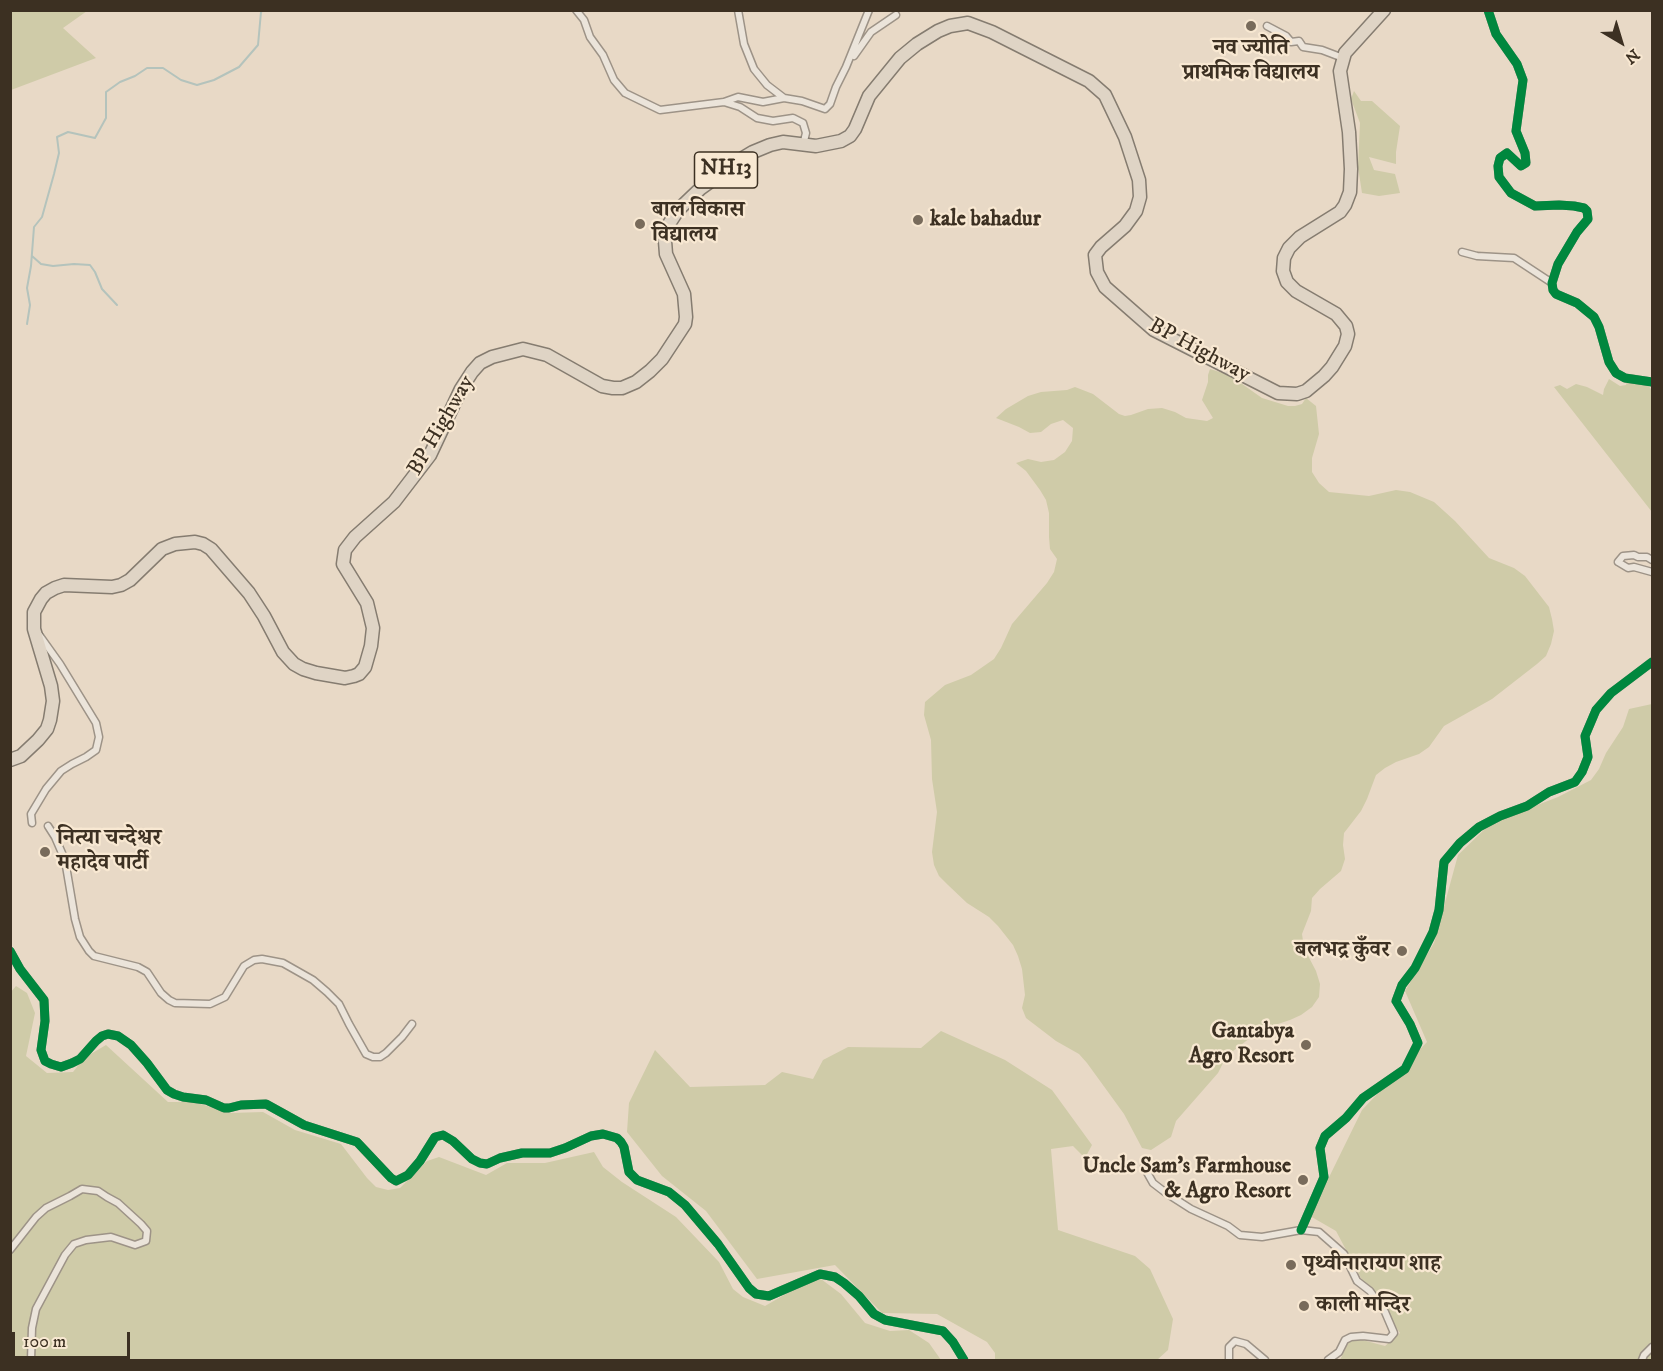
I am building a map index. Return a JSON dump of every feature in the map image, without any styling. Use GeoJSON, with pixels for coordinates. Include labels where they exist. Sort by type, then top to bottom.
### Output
{"type":"FeatureCollection","features":[{"type":"Feature","properties":{"kind":"highway"},"geometry":{"type":"LineString","coordinates":[[1343,58],[1384,10]]}},
{"type":"Feature","properties":{"kind":"highway","name":"BP Highway"},"geometry":{"type":"LineString","coordinates":[[10,760],[26,752],[47,729],[50,720],[53,701],[51,686],[34,629],[34,612],[46,593],[64,585],[112,587],[121,585],[130,580],[162,549],[175,544],[195,542],[211,549],[249,593],[283,652],[294,664],[316,673],[345,678],[359,674],[365,667],[373,628],[367,603],[343,564],[345,550],[355,537],[394,502],[430,455],[461,388],[480,363],[492,357],[523,349],[535,351],[562,363],[602,386],[622,388],[636,382],[662,359],[685,324],[684,294],[666,254],[665,241],[666,231],[678,210],[700,189],[743,158],[770,144],[783,142],[816,146],[841,141],[850,136],[869,96],[900,58],[917,44],[950,26],[961,23],[977,26],[1089,81],[1105,95],[1125,137],[1139,180],[1140,197],[1136,211],[1125,226],[1095,255],[1101,282],[1154,330],[1278,393],[1297,394],[1328,372],[1345,346],[1348,334],[1346,326],[1336,314],[1296,291],[1287,282],[1283,271],[1288,248],[1299,237],[1340,212],[1350,192],[1349,132],[1340,71],[1343,58]]}},
{"type":"Feature","properties":{"kind":"street"},"geometry":{"type":"LineString","coordinates":[[576,10],[584,20],[590,37],[603,56],[614,80],[625,93],[660,110],[724,102],[738,97],[763,102],[784,98],[825,109],[830,104],[869,10]]}},
{"type":"Feature","properties":{"kind":"street"},"geometry":{"type":"LineString","coordinates":[[738,10],[744,44],[754,69],[767,85],[784,98]]}},
{"type":"Feature","properties":{"kind":"street"},"geometry":{"type":"LineString","coordinates":[[1488,10],[1496,34],[1517,64],[1523,80],[1516,131],[1525,153],[1526,163],[1521,165],[1507,153],[1500,158],[1499,177],[1511,193],[1535,206],[1574,206],[1584,208],[1589,213],[1588,219],[1561,256],[1552,283],[1553,290],[1594,317],[1609,362],[1616,373],[1625,378],[1653,382]]}},
{"type":"Feature","properties":{"kind":"street"},"geometry":{"type":"LineString","coordinates":[[836,87],[870,32],[896,15]]}},
{"type":"Feature","properties":{"kind":"street"},"geometry":{"type":"LineString","coordinates":[[1267,26],[1286,36],[1291,42],[1299,41],[1303,47],[1322,50],[1343,58]]}},
{"type":"Feature","properties":{"kind":"street"},"geometry":{"type":"LineString","coordinates":[[724,102],[740,107],[757,118],[773,121],[793,118],[803,123],[806,133],[803,145]]}},
{"type":"Feature","properties":{"kind":"street"},"geometry":{"type":"LineString","coordinates":[[1462,252],[1477,256],[1514,258],[1552,283]]}},
{"type":"Feature","properties":{"kind":"street"},"geometry":{"type":"LineString","coordinates":[[1653,560],[1634,555],[1623,556],[1618,562],[1628,568],[1634,567],[1653,572]]}},
{"type":"Feature","properties":{"kind":"street"},"geometry":{"type":"LineString","coordinates":[[32,824],[31,814],[46,789],[62,771],[96,750],[99,737],[96,723],[84,702],[34,629]]}},
{"type":"Feature","properties":{"kind":"street"},"geometry":{"type":"LineString","coordinates":[[1301,1230],[1324,1177],[1320,1148],[1325,1136],[1364,1098],[1405,1069],[1418,1043],[1396,1001],[1402,985],[1433,932],[1439,910],[1444,862],[1460,843],[1479,827],[1527,806],[1549,792],[1575,782],[1588,757],[1585,736],[1596,710],[1611,693],[1653,662]]}},
{"type":"Feature","properties":{"kind":"street"},"geometry":{"type":"LineString","coordinates":[[48,826],[56,837],[65,860],[75,919],[80,937],[89,951],[94,956],[138,967],[147,972],[169,1000],[175,1003],[210,1004],[225,997],[244,966],[254,960],[262,960],[283,963],[327,992],[339,1004],[366,1053],[373,1057],[380,1057],[386,1053],[400,1040],[411,1024]]}},
{"type":"Feature","properties":{"kind":"street"},"geometry":{"type":"LineString","coordinates":[[11,953],[20,969],[44,1000],[45,1021],[41,1050],[45,1061],[51,1064],[61,1067],[72,1063],[80,1059],[102,1036],[108,1034],[118,1036],[147,1063],[166,1090],[183,1097],[206,1100],[224,1108],[266,1104],[304,1125],[357,1142],[396,1181],[408,1175],[435,1137],[443,1135],[453,1141],[472,1160],[487,1164],[500,1158],[522,1153],[549,1153],[591,1136],[603,1134],[616,1138],[624,1147],[629,1172],[637,1180],[669,1192],[684,1205],[718,1244],[749,1288],[756,1294],[769,1296],[820,1274],[835,1277],[859,1296],[874,1314],[885,1320],[943,1331],[964,1360]]}},
{"type":"Feature","properties":{"kind":"street"},"geometry":{"type":"LineString","coordinates":[[1144,1167],[1153,1182],[1166,1193],[1191,1209],[1228,1226],[1240,1235],[1262,1237],[1301,1230],[1319,1232],[1344,1254],[1357,1281],[1370,1291],[1385,1312],[1394,1333],[1389,1339],[1380,1340],[1363,1336],[1345,1340],[1339,1352],[1328,1360]]}},
{"type":"Feature","properties":{"kind":"street"},"geometry":{"type":"LineString","coordinates":[[10,1250],[46,1208],[82,1189],[98,1191],[118,1203],[147,1231],[146,1241],[135,1245],[111,1237],[74,1244],[52,1275],[36,1309],[32,1328],[31,1360]]}},
{"type":"Feature","properties":{"kind":"street"},"geometry":{"type":"LineString","coordinates":[[1229,1360],[1229,1347],[1235,1341],[1246,1344],[1265,1360]]}},
{"type":"Feature","properties":{"kind":"street"},"geometry":{"type":"LineString","coordinates":[[1642,1360],[1653,1347]]}},
{"type":"Feature","properties":{"kind":"shaded area"},"geometry":{"type":"Polygon","coordinates":[[[11,10],[87,11],[63,28],[96,58],[11,90],[11,10]]]}},
{"type":"Feature","properties":{"kind":"shaded area"},"geometry":{"type":"Polygon","coordinates":[[[1354,91],[1361,101],[1372,101],[1400,126],[1396,164],[1369,157],[1374,170],[1395,174],[1400,193],[1379,196],[1362,193],[1358,167],[1360,123],[1351,99],[1354,91]]]}},
{"type":"Feature","properties":{"kind":"shaded area"},"geometry":{"type":"Polygon","coordinates":[[[1210,369],[1235,379],[1262,398],[1288,406],[1302,404],[1306,398],[1316,406],[1319,434],[1312,458],[1312,472],[1319,483],[1329,492],[1369,496],[1396,490],[1410,492],[1434,502],[1489,558],[1514,568],[1525,576],[1549,607],[1554,631],[1546,656],[1537,664],[1492,699],[1444,726],[1429,747],[1419,754],[1396,762],[1376,775],[1361,811],[1344,833],[1345,859],[1341,871],[1312,898],[1311,911],[1302,934],[1304,948],[1320,984],[1319,997],[1312,1007],[1301,1015],[1266,1028],[1233,1051],[1224,1061],[1218,1073],[1176,1121],[1171,1137],[1151,1150],[1142,1148],[1124,1114],[1079,1054],[1056,1041],[1026,1018],[1022,1008],[1025,995],[1022,969],[1013,945],[989,917],[967,903],[939,876],[932,852],[937,812],[932,779],[931,740],[924,715],[925,702],[945,685],[971,675],[994,659],[1012,624],[1054,572],[1057,559],[1050,549],[1049,513],[1046,500],[1026,471],[1016,463],[1028,459],[1041,462],[1054,460],[1065,452],[1072,441],[1073,428],[1063,420],[1051,424],[1041,432],[1030,433],[996,418],[1028,396],[1075,387],[1093,394],[1125,416],[1148,409],[1162,408],[1186,418],[1207,421],[1213,418],[1202,400],[1210,369]]]}},
{"type":"Feature","properties":{"kind":"shaded area"},"geometry":{"type":"Polygon","coordinates":[[[1629,374],[1638,375],[1652,390],[1652,512],[1554,387],[1560,385],[1567,389],[1576,384],[1603,395],[1609,379],[1620,386],[1626,385],[1629,374]]]}},
{"type":"Feature","properties":{"kind":"shaded area"},"geometry":{"type":"Polygon","coordinates":[[[1652,704],[1652,1360],[1340,1360],[1351,1337],[1385,1346],[1400,1333],[1361,1278],[1336,1231],[1310,1216],[1362,1110],[1427,1042],[1405,991],[1434,943],[1458,855],[1491,823],[1558,797],[1591,780],[1623,727],[1629,709],[1652,704]]]}},
{"type":"Feature","properties":{"kind":"shaded area"},"geometry":{"type":"Polygon","coordinates":[[[16,986],[27,993],[35,1013],[26,1056],[47,1073],[73,1072],[84,1058],[106,1045],[168,1102],[194,1102],[230,1113],[263,1112],[295,1130],[341,1144],[376,1187],[388,1190],[400,1188],[427,1161],[439,1157],[486,1175],[507,1163],[545,1163],[594,1152],[603,1167],[676,1217],[719,1262],[733,1289],[743,1297],[765,1306],[817,1276],[841,1294],[865,1323],[890,1331],[909,1330],[929,1343],[941,1360],[11,1360],[10,993],[16,986]]]}},
{"type":"Feature","properties":{"kind":"shaded area"},"geometry":{"type":"Polygon","coordinates":[[[941,1031],[1005,1060],[1052,1090],[1092,1145],[1085,1158],[1073,1146],[1051,1149],[1058,1230],[1135,1256],[1150,1269],[1173,1319],[1168,1350],[1157,1360],[995,1360],[995,1353],[987,1342],[937,1314],[882,1313],[835,1265],[757,1279],[706,1211],[662,1176],[627,1132],[629,1103],[655,1050],[690,1087],[765,1085],[782,1072],[813,1079],[823,1060],[848,1047],[921,1048],[941,1031]]]}},
{"type":"Feature","properties":{"kind":"waterway"},"geometry":{"type":"LineString","coordinates":[[27,324],[30,305],[27,288],[34,227],[42,217],[54,174],[59,153],[57,137],[68,132],[95,138],[106,118],[106,92],[147,68],[163,68],[181,80],[197,85],[214,80],[239,67],[258,45],[261,12],[264,10]]}},
{"type":"Feature","properties":{"kind":"waterway"},"geometry":{"type":"LineString","coordinates":[[32,256],[41,264],[53,266],[90,265],[102,289],[117,305]]}},
{"type":"Feature","properties":{"kind":"cycle path"},"geometry":{"type":"LineString","coordinates":[[1488,10],[1496,34],[1517,64],[1523,80],[1516,131],[1525,153],[1526,163],[1521,166],[1507,153],[1500,158],[1499,177],[1511,193],[1535,206],[1574,206],[1587,211],[1588,219],[1577,232],[1558,264],[1552,283],[1553,290],[1556,294],[1577,303],[1594,317],[1609,362],[1616,373],[1625,378],[1652,382]]}},
{"type":"Feature","properties":{"kind":"cycle path"},"geometry":{"type":"LineString","coordinates":[[1301,1230],[1324,1177],[1320,1148],[1325,1136],[1346,1118],[1363,1098],[1405,1069],[1418,1043],[1396,1001],[1402,985],[1415,968],[1433,932],[1439,910],[1444,862],[1460,843],[1479,827],[1527,806],[1549,792],[1575,782],[1588,757],[1585,736],[1596,710],[1611,693],[1652,662]]}},
{"type":"Feature","properties":{"kind":"cycle path"},"geometry":{"type":"LineString","coordinates":[[10,951],[20,969],[44,1000],[45,1021],[41,1050],[45,1061],[51,1064],[61,1067],[72,1063],[80,1059],[102,1036],[108,1034],[118,1036],[131,1045],[167,1090],[174,1094],[206,1100],[224,1108],[266,1104],[304,1125],[357,1142],[396,1181],[408,1175],[435,1137],[443,1135],[472,1159],[487,1164],[500,1158],[522,1153],[550,1153],[591,1136],[603,1134],[617,1138],[624,1147],[629,1172],[637,1180],[669,1192],[685,1205],[756,1294],[769,1296],[820,1274],[835,1277],[859,1296],[874,1314],[885,1320],[943,1331],[964,1360]]}},
{"type":"Feature","properties":{"kind":"place","name":"नव ज्योति प्राथमिक विद्यालय"},"geometry":{"type":"Point","coordinates":[1251,26]}},
{"type":"Feature","properties":{"kind":"place","name":"kale bahadur"},"geometry":{"type":"Point","coordinates":[918,220]}},
{"type":"Feature","properties":{"kind":"place","name":"बाल विकास विद्यालय"},"geometry":{"type":"Point","coordinates":[640,224]}},
{"type":"Feature","properties":{"kind":"place","name":"नित्या चन्देश्वर महादेव पार्टी"},"geometry":{"type":"Point","coordinates":[45,852]}},
{"type":"Feature","properties":{"kind":"place","name":"बलभद्र कुँवर"},"geometry":{"type":"Point","coordinates":[1402,951]}},
{"type":"Feature","properties":{"kind":"place","name":"Gantabya Agro Resort"},"geometry":{"type":"Point","coordinates":[1306,1045]}},
{"type":"Feature","properties":{"kind":"place","name":"Uncle Sam's Farmhouse & Agro Resort"},"geometry":{"type":"Point","coordinates":[1303,1180]}},
{"type":"Feature","properties":{"kind":"place","name":"पृथ्वीनारायण शाह"},"geometry":{"type":"Point","coordinates":[1291,1265]}},
{"type":"Feature","properties":{"kind":"place","name":"काली मन्दिर"},"geometry":{"type":"Point","coordinates":[1304,1306]}}]}
